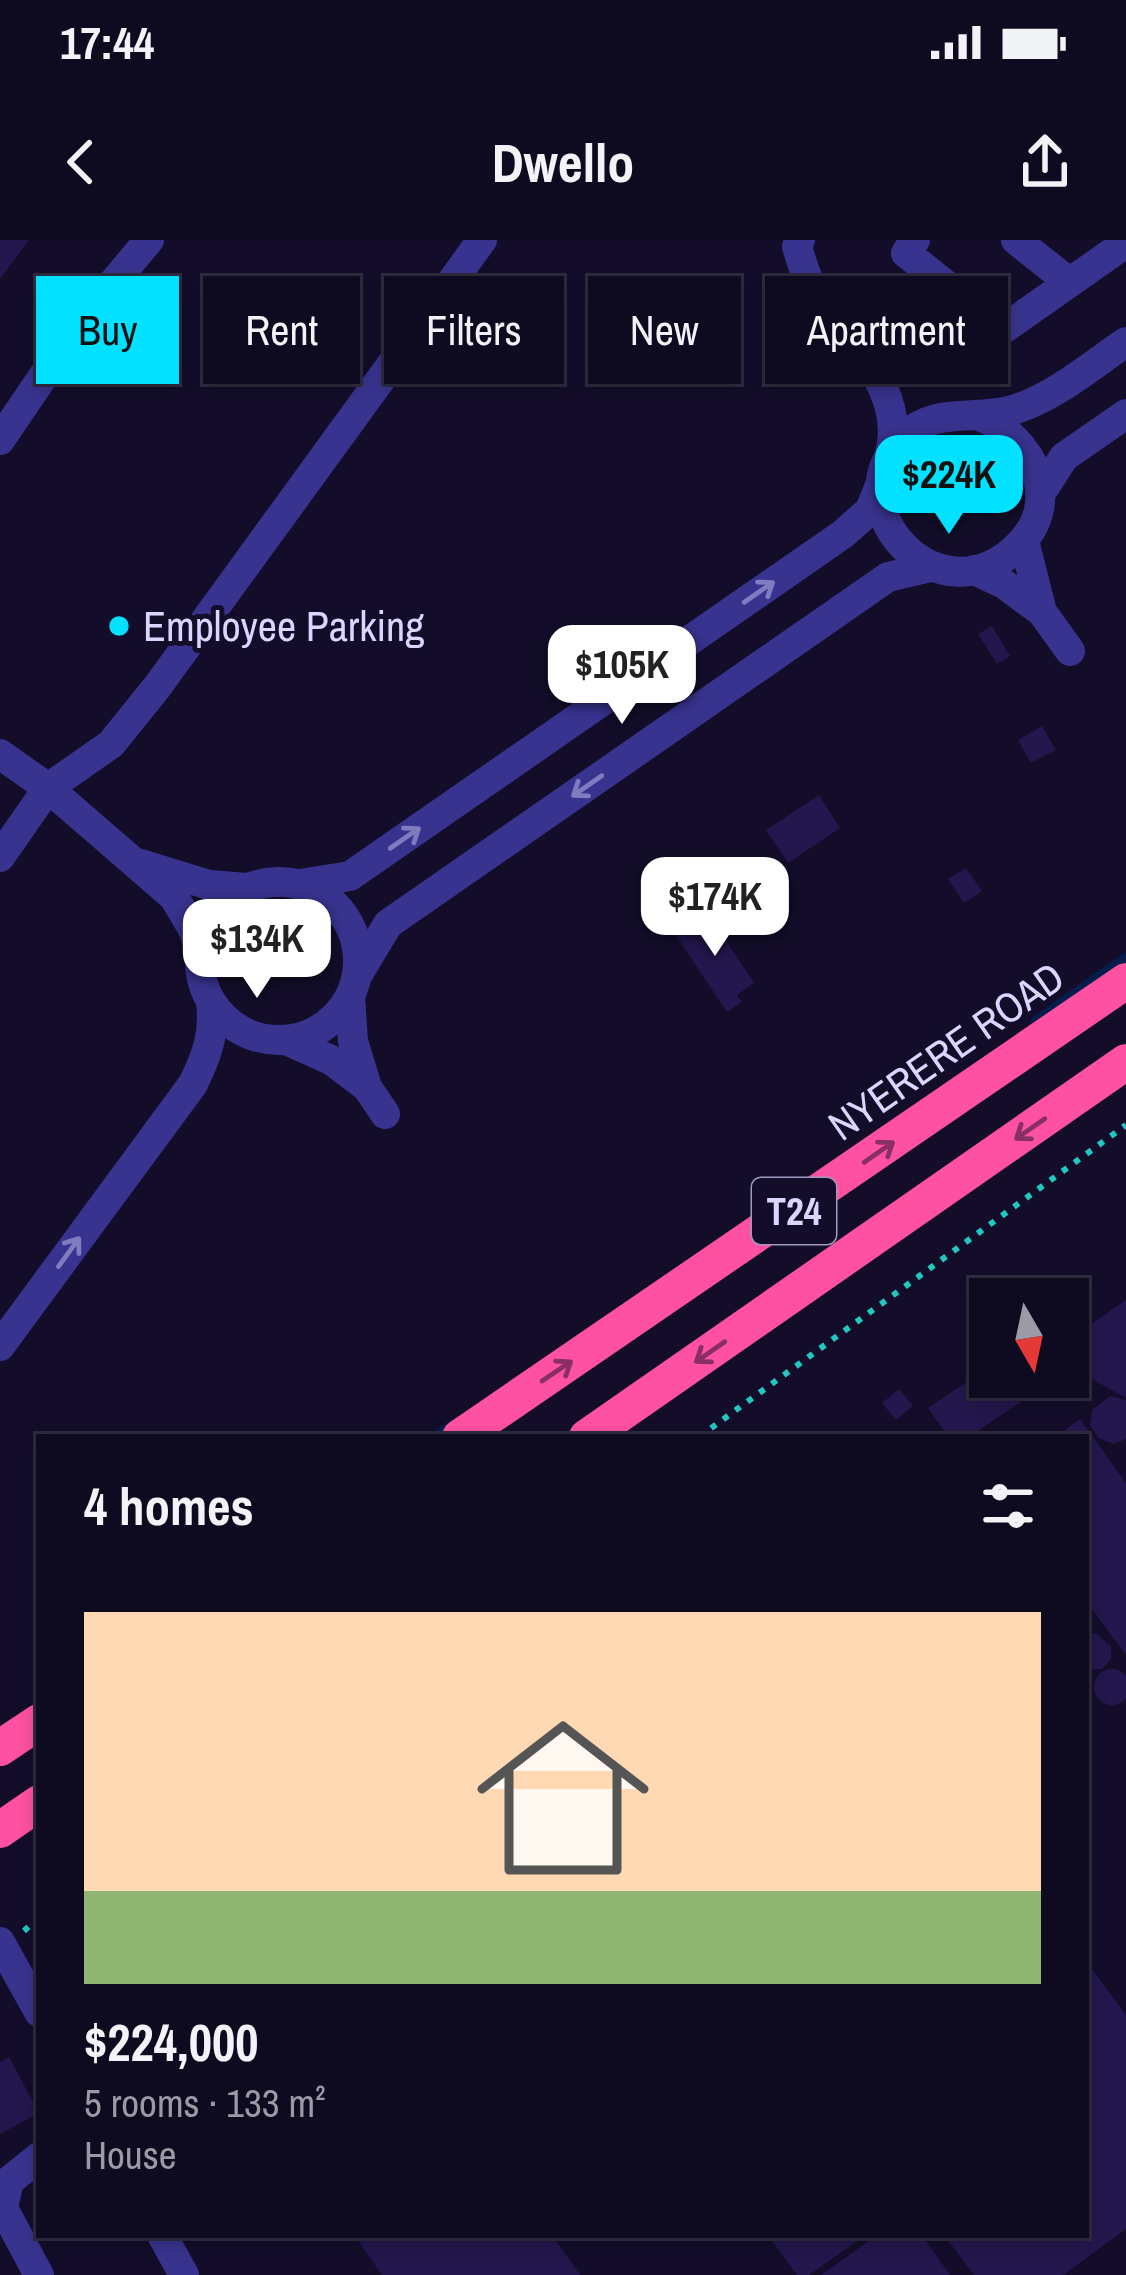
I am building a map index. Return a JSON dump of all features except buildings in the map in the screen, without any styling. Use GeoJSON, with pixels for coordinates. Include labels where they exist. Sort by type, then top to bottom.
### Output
{"type":"FeatureCollection","features":[{"type":"Feature","properties":{"kind":"highway","name":"NYERERE ROAD"},"geometry":{"type":"LineString","coordinates":[[464,1434],[1126,981]]}},
{"type":"Feature","properties":{"kind":"highway","name":"T24"},"geometry":{"type":"LineString","coordinates":[[591,1434],[1126,1062]]}},
{"type":"Feature","properties":{"kind":"highway"},"geometry":{"type":"LineString","coordinates":[[0,1748],[36,1724]]}},
{"type":"Feature","properties":{"kind":"highway"},"geometry":{"type":"LineString","coordinates":[[0,1830],[36,1805]]}},
{"type":"Feature","properties":{"kind":"street"},"geometry":{"type":"LineString","coordinates":[[0,440],[78,325],[148,240]]}},
{"type":"Feature","properties":{"kind":"street"},"geometry":{"type":"LineString","coordinates":[[0,857],[48,788],[112,744],[482,240]]}},
{"type":"Feature","properties":{"kind":"street"},"geometry":{"type":"LineString","coordinates":[[775,240],[804,276]]}},
{"type":"Feature","properties":{"kind":"street"},"geometry":{"type":"LineString","coordinates":[[800,240],[796,247],[806,276]]}},
{"type":"Feature","properties":{"kind":"street"},"geometry":{"type":"LineString","coordinates":[[915,240],[906,253],[1002,330],[1126,242]]}},
{"type":"Feature","properties":{"kind":"street"},"geometry":{"type":"LineString","coordinates":[[1016,240],[1069,282]]}},
{"type":"Feature","properties":{"kind":"street"},"geometry":{"type":"LineString","coordinates":[[980,416],[1038,401],[1126,342]]}},
{"type":"Feature","properties":{"kind":"street"},"geometry":{"type":"LineString","coordinates":[[300,884],[350,876],[870,510],[896,434],[880,384]]}},
{"type":"Feature","properties":{"kind":"street"},"geometry":{"type":"LineString","coordinates":[[959,414],[980,416],[1004,427],[1023,445],[1036,468],[1040,494],[1036,518],[1024,541],[1005,559],[956,572],[931,567],[908,554],[891,533],[882,509],[885,470],[917,426],[959,414]]}},
{"type":"Feature","properties":{"kind":"street"},"geometry":{"type":"LineString","coordinates":[[1040,494],[1064,457],[1126,414]]}},
{"type":"Feature","properties":{"kind":"street"},"geometry":{"type":"LineString","coordinates":[[1024,541],[1042,612]]}},
{"type":"Feature","properties":{"kind":"street"},"geometry":{"type":"LineString","coordinates":[[286,1040],[323,1027],[354,986],[388,924],[888,577],[931,567]]}},
{"type":"Feature","properties":{"kind":"street"},"geometry":{"type":"LineString","coordinates":[[974,570],[1004,584],[1042,612],[1070,651]]}},
{"type":"Feature","properties":{"kind":"street"},"geometry":{"type":"LineString","coordinates":[[0,754],[48,788],[174,897],[200,950]]}},
{"type":"Feature","properties":{"kind":"street"},"geometry":{"type":"LineString","coordinates":[[130,860],[209,885],[247,888]]}},
{"type":"Feature","properties":{"kind":"street"},"geometry":{"type":"LineString","coordinates":[[0,1346],[193,1084],[210,1050],[214,1023],[201,976],[200,950],[208,924],[224,903],[247,888],[274,881],[300,884],[319,891],[347,918],[359,954],[353,1041],[367,1087],[385,1114]]}},
{"type":"Feature","properties":{"kind":"street"},"geometry":{"type":"LineString","coordinates":[[211,1002],[243,1031],[286,1040],[331,1060],[367,1087]]}},
{"type":"Feature","properties":{"kind":"street"},"geometry":{"type":"LineString","coordinates":[[0,1942],[36,2007]]}},
{"type":"Feature","properties":{"kind":"street"},"geometry":{"type":"LineString","coordinates":[[36,2159],[9,2181],[3,2208],[39,2275]]}},
{"type":"Feature","properties":{"kind":"street"},"geometry":{"type":"LineString","coordinates":[[164,2238],[184,2275]]}},
{"type":"Feature","properties":{"kind":"path"},"geometry":{"type":"LineString","coordinates":[[703,1434],[1126,1125]]}},
{"type":"Feature","properties":{"kind":"waterway"},"geometry":{"type":"LineString","coordinates":[[1035,1021],[1126,957]]}},
{"type":"Feature","properties":{"kind":"waterway"},"geometry":{"type":"LineString","coordinates":[[438,1434],[454,1423]]}},
{"type":"Feature","properties":{"kind":"place","name":"Employee Parking"},"geometry":{"type":"Point","coordinates":[119,626]}}]}
